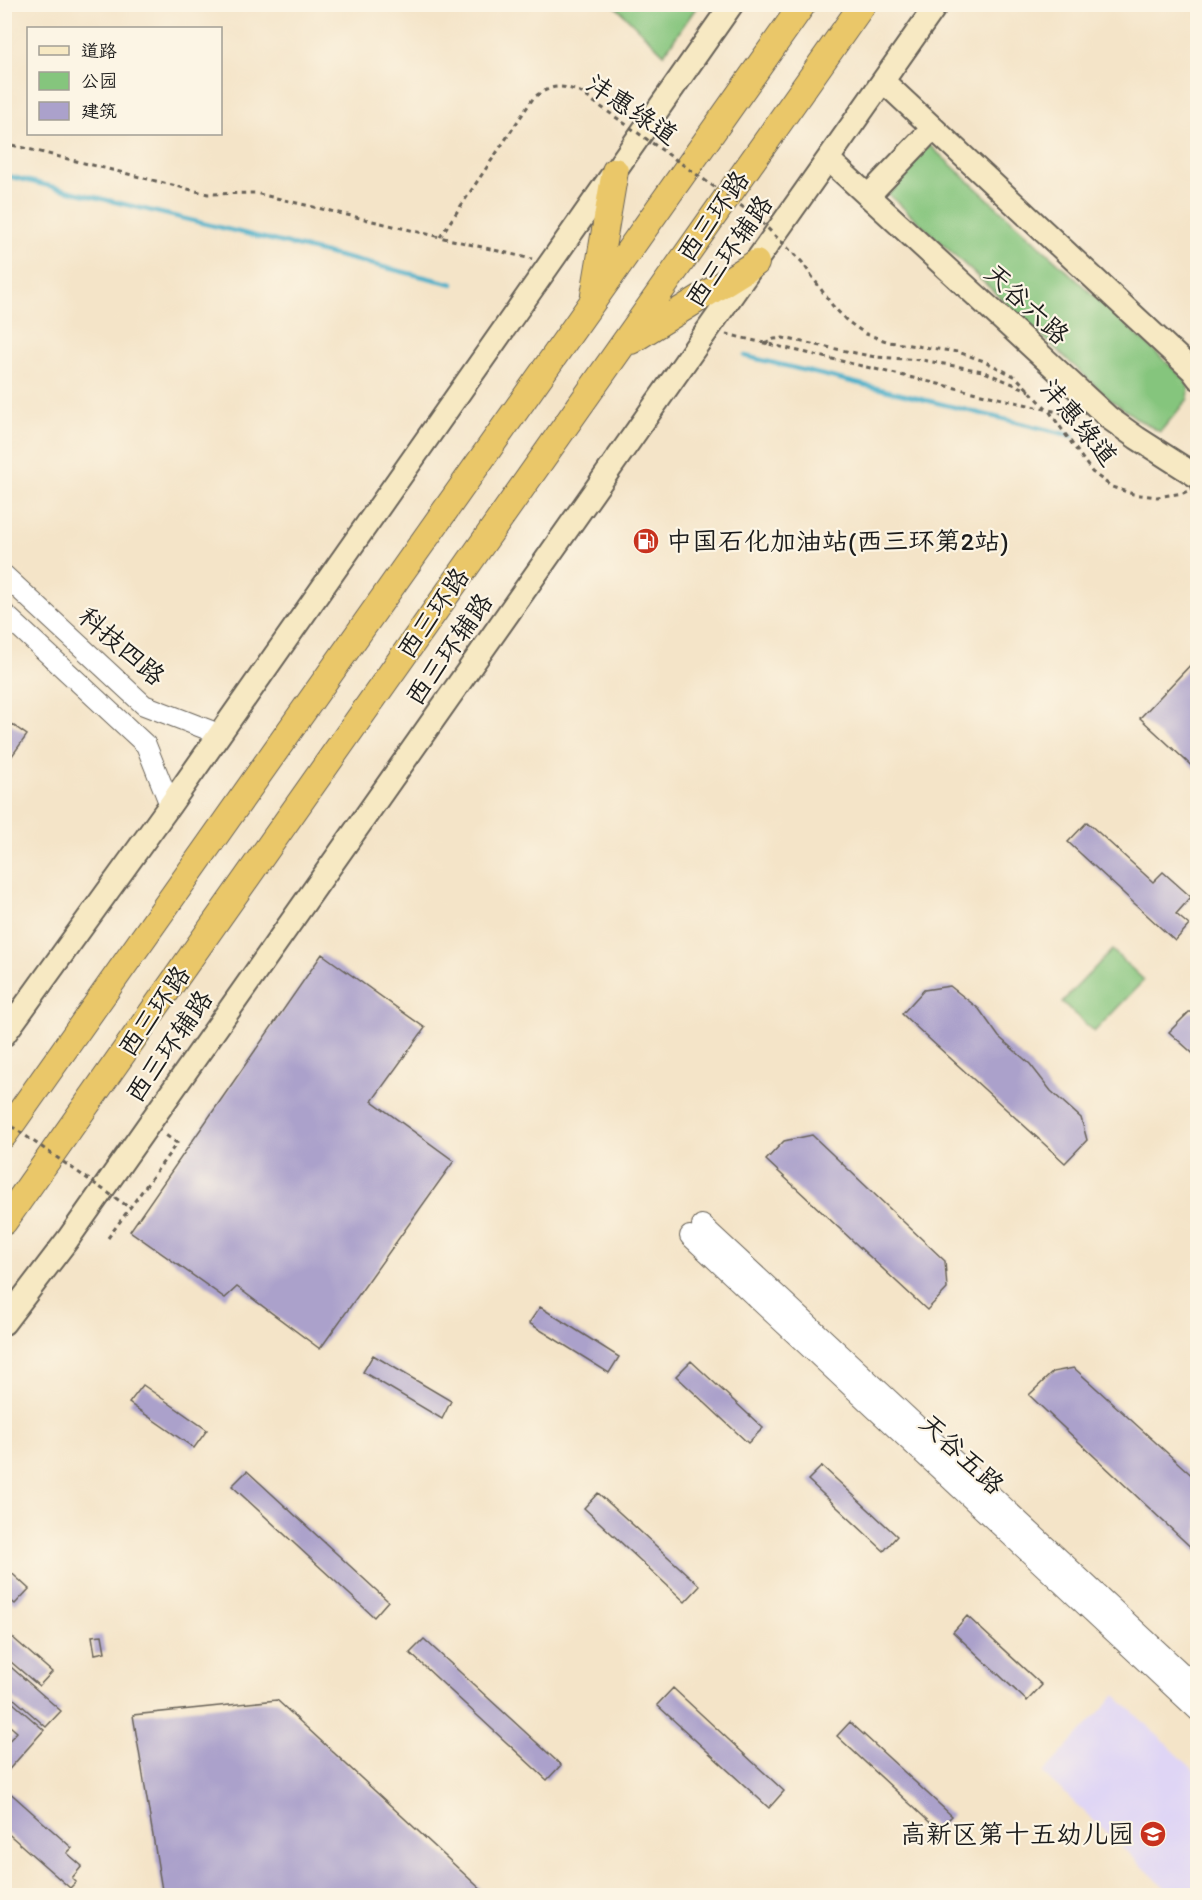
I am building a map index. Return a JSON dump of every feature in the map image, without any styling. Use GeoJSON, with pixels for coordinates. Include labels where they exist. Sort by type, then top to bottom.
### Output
{"type":"FeatureCollection","features":[{"type":"Feature","properties":{"kind":"highway","name":"西三环路"},"geometry":{"type":"LineString","coordinates":[[4,1134],[803,4]]}},
{"type":"Feature","properties":{"kind":"highway","name":"西三环路"},"geometry":{"type":"LineString","coordinates":[[4,1222],[863,4]]}},
{"type":"Feature","properties":{"kind":"highway"},"geometry":{"type":"LineString","coordinates":[[593,303],[615,171]]}},
{"type":"Feature","properties":{"kind":"highway"},"geometry":{"type":"LineString","coordinates":[[620,348],[756,263]]}},
{"type":"Feature","properties":{"kind":"main road"},"geometry":{"type":"LineString","coordinates":[[4,1035],[170,805],[732,4]]}},
{"type":"Feature","properties":{"kind":"main road","name":"西三环辅路"},"geometry":{"type":"LineString","coordinates":[[4,1323],[74,1229],[937,4]]}},
{"type":"Feature","properties":{"kind":"main road"},"geometry":{"type":"LineString","coordinates":[[883,81],[1197,378]]}},
{"type":"Feature","properties":{"kind":"main road"},"geometry":{"type":"LineString","coordinates":[[868,196],[933,128]]}},
{"type":"Feature","properties":{"kind":"main road","name":"天谷六路"},"geometry":{"type":"LineString","coordinates":[[828,159],[1109,418],[1197,477]]}},
{"type":"Feature","properties":{"kind":"street","name":"科技四路"},"geometry":{"type":"LineString","coordinates":[[4,575],[144,705],[219,734]]}},
{"type":"Feature","properties":{"kind":"street"},"geometry":{"type":"LineString","coordinates":[[4,614],[146,745],[170,805]]}},
{"type":"Feature","properties":{"kind":"street","name":"天谷五路"},"geometry":{"type":"LineString","coordinates":[[1197,1688],[696,1231],[1197,1711]]}},
{"type":"Feature","properties":{"kind":"path","name":"沣惠绿道"},"geometry":{"type":"LineString","coordinates":[[440,237],[534,98],[546,90],[562,85],[580,92],[754,215],[802,262],[832,305],[866,334],[889,342],[958,352],[984,361],[1016,377],[1060,424],[1092,472],[1112,487],[1133,494],[1157,497],[1183,493],[1197,487]]}},
{"type":"Feature","properties":{"kind":"path"},"geometry":{"type":"LineString","coordinates":[[4,143],[208,194],[255,194],[549,263]]}},
{"type":"Feature","properties":{"kind":"path"},"geometry":{"type":"LineString","coordinates":[[709,329],[1083,418]]}},
{"type":"Feature","properties":{"kind":"path"},"geometry":{"type":"LineString","coordinates":[[765,344],[774,339],[802,341],[875,357],[922,360],[982,371],[1030,391]]}},
{"type":"Feature","properties":{"kind":"path"},"geometry":{"type":"LineString","coordinates":[[4,1121],[130,1208]]}},
{"type":"Feature","properties":{"kind":"path"},"geometry":{"type":"LineString","coordinates":[[108,1238],[177,1143]]}},
{"type":"Feature","properties":{"kind":"shaded area","name":"高新区第十五幼儿园"},"geometry":{"type":"Polygon","coordinates":[[[1115,1695],[1197,1773],[1197,1895],[1173,1895],[1043,1773],[1115,1695]]]}},
{"type":"Feature","properties":{"kind":"green space"},"geometry":{"type":"Polygon","coordinates":[[[614,5],[698,5],[664,54],[614,5]]]}},
{"type":"Feature","properties":{"kind":"green space"},"geometry":{"type":"Polygon","coordinates":[[[926,142],[1185,379],[1189,389],[1188,399],[1160,432],[1110,399],[884,190],[926,142]]]}},
{"type":"Feature","properties":{"kind":"green space"},"geometry":{"type":"Polygon","coordinates":[[[1112,950],[1144,980],[1094,1032],[1062,1002],[1112,950]]]}},
{"type":"Feature","properties":{"kind":"building"},"geometry":{"type":"Polygon","coordinates":[[[1198,657],[1198,772],[1140,718],[1198,657]]]}},
{"type":"Feature","properties":{"kind":"building"},"geometry":{"type":"Polygon","coordinates":[[[4,719],[27,735],[4,767],[4,719]]]}},
{"type":"Feature","properties":{"kind":"building"},"geometry":{"type":"Polygon","coordinates":[[[1087,822],[1153,882],[1163,872],[1191,897],[1176,914],[1189,925],[1175,941],[1068,842],[1087,822]]]}},
{"type":"Feature","properties":{"kind":"building"},"geometry":{"type":"Polygon","coordinates":[[[322,954],[425,1028],[372,1101],[454,1161],[320,1349],[237,1287],[225,1298],[130,1231],[322,954]]]}},
{"type":"Feature","properties":{"kind":"building"},"geometry":{"type":"Polygon","coordinates":[[[950,986],[979,1009],[999,1037],[1030,1064],[1051,1091],[1081,1118],[1087,1140],[1065,1163],[902,1014],[924,990],[950,986]]]}},
{"type":"Feature","properties":{"kind":"building"},"geometry":{"type":"Polygon","coordinates":[[[1189,1012],[1198,1012],[1198,1058],[1169,1032],[1189,1012]]]}},
{"type":"Feature","properties":{"kind":"building"},"geometry":{"type":"Polygon","coordinates":[[[812,1135],[945,1261],[947,1289],[927,1310],[766,1160],[784,1141],[812,1135]]]}},
{"type":"Feature","properties":{"kind":"building"},"geometry":{"type":"Polygon","coordinates":[[[540,1307],[619,1357],[609,1373],[529,1323],[540,1307]]]}},
{"type":"Feature","properties":{"kind":"building"},"geometry":{"type":"Polygon","coordinates":[[[373,1355],[451,1401],[442,1419],[363,1372],[373,1355]]]}},
{"type":"Feature","properties":{"kind":"building"},"geometry":{"type":"Polygon","coordinates":[[[691,1361],[763,1428],[748,1443],[676,1376],[691,1361]]]}},
{"type":"Feature","properties":{"kind":"building"},"geometry":{"type":"Polygon","coordinates":[[[1074,1368],[1198,1481],[1198,1554],[1029,1395],[1053,1372],[1074,1368]]]}},
{"type":"Feature","properties":{"kind":"building"},"geometry":{"type":"Polygon","coordinates":[[[143,1385],[207,1430],[194,1448],[129,1403],[143,1385]]]}},
{"type":"Feature","properties":{"kind":"building"},"geometry":{"type":"Polygon","coordinates":[[[822,1466],[897,1536],[884,1551],[808,1480],[822,1466]]]}},
{"type":"Feature","properties":{"kind":"building"},"geometry":{"type":"Polygon","coordinates":[[[247,1471],[388,1601],[374,1617],[232,1486],[247,1471]]]}},
{"type":"Feature","properties":{"kind":"building"},"geometry":{"type":"Polygon","coordinates":[[[598,1493],[700,1586],[685,1602],[584,1508],[598,1493]]]}},
{"type":"Feature","properties":{"kind":"building"},"geometry":{"type":"Polygon","coordinates":[[[4,1566],[29,1589],[15,1604],[4,1595],[4,1566]]]}},
{"type":"Feature","properties":{"kind":"building"},"geometry":{"type":"Polygon","coordinates":[[[967,1616],[1042,1685],[1027,1701],[953,1632],[967,1616]]]}},
{"type":"Feature","properties":{"kind":"building"},"geometry":{"type":"Polygon","coordinates":[[[4,1630],[52,1672],[39,1686],[4,1656],[4,1630]]]}},
{"type":"Feature","properties":{"kind":"building"},"geometry":{"type":"Polygon","coordinates":[[[102,1635],[105,1652],[95,1654],[92,1636],[102,1635]]]}},
{"type":"Feature","properties":{"kind":"building"},"geometry":{"type":"Polygon","coordinates":[[[424,1639],[561,1765],[547,1780],[410,1653],[424,1639]]]}},
{"type":"Feature","properties":{"kind":"building"},"geometry":{"type":"Polygon","coordinates":[[[4,1661],[61,1711],[46,1727],[4,1690],[4,1661]]]}},
{"type":"Feature","properties":{"kind":"building"},"geometry":{"type":"Polygon","coordinates":[[[673,1688],[784,1791],[769,1808],[657,1705],[673,1688]]]}},
{"type":"Feature","properties":{"kind":"building"},"geometry":{"type":"Polygon","coordinates":[[[4,1695],[44,1730],[4,1775],[4,1746],[17,1732],[4,1721],[4,1695]]]}},
{"type":"Feature","properties":{"kind":"building"},"geometry":{"type":"Polygon","coordinates":[[[277,1700],[488,1896],[163,1896],[133,1715],[277,1700]]]}},
{"type":"Feature","properties":{"kind":"building"},"geometry":{"type":"Polygon","coordinates":[[[850,1722],[952,1816],[938,1830],[837,1736],[850,1722]]]}},
{"type":"Feature","properties":{"kind":"building"},"geometry":{"type":"Polygon","coordinates":[[[6,1789],[72,1848],[67,1853],[82,1866],[72,1878],[76,1882],[70,1888],[4,1830],[6,1789]]]}},
{"type":"Feature","properties":{"kind":"waterway"},"geometry":{"type":"LineString","coordinates":[[4,175],[453,284]]}},
{"type":"Feature","properties":{"kind":"waterway"},"geometry":{"type":"LineString","coordinates":[[745,356],[1073,436]]}},
{"type":"Feature","properties":{"kind":"place","name":"中国石化加油站(西三环第2站)"},"geometry":{"type":"Point","coordinates":[646,541]}},
{"type":"Feature","properties":{"kind":"place","name":"高新区第十五幼儿园"},"geometry":{"type":"Point","coordinates":[1153,1834]}}]}
